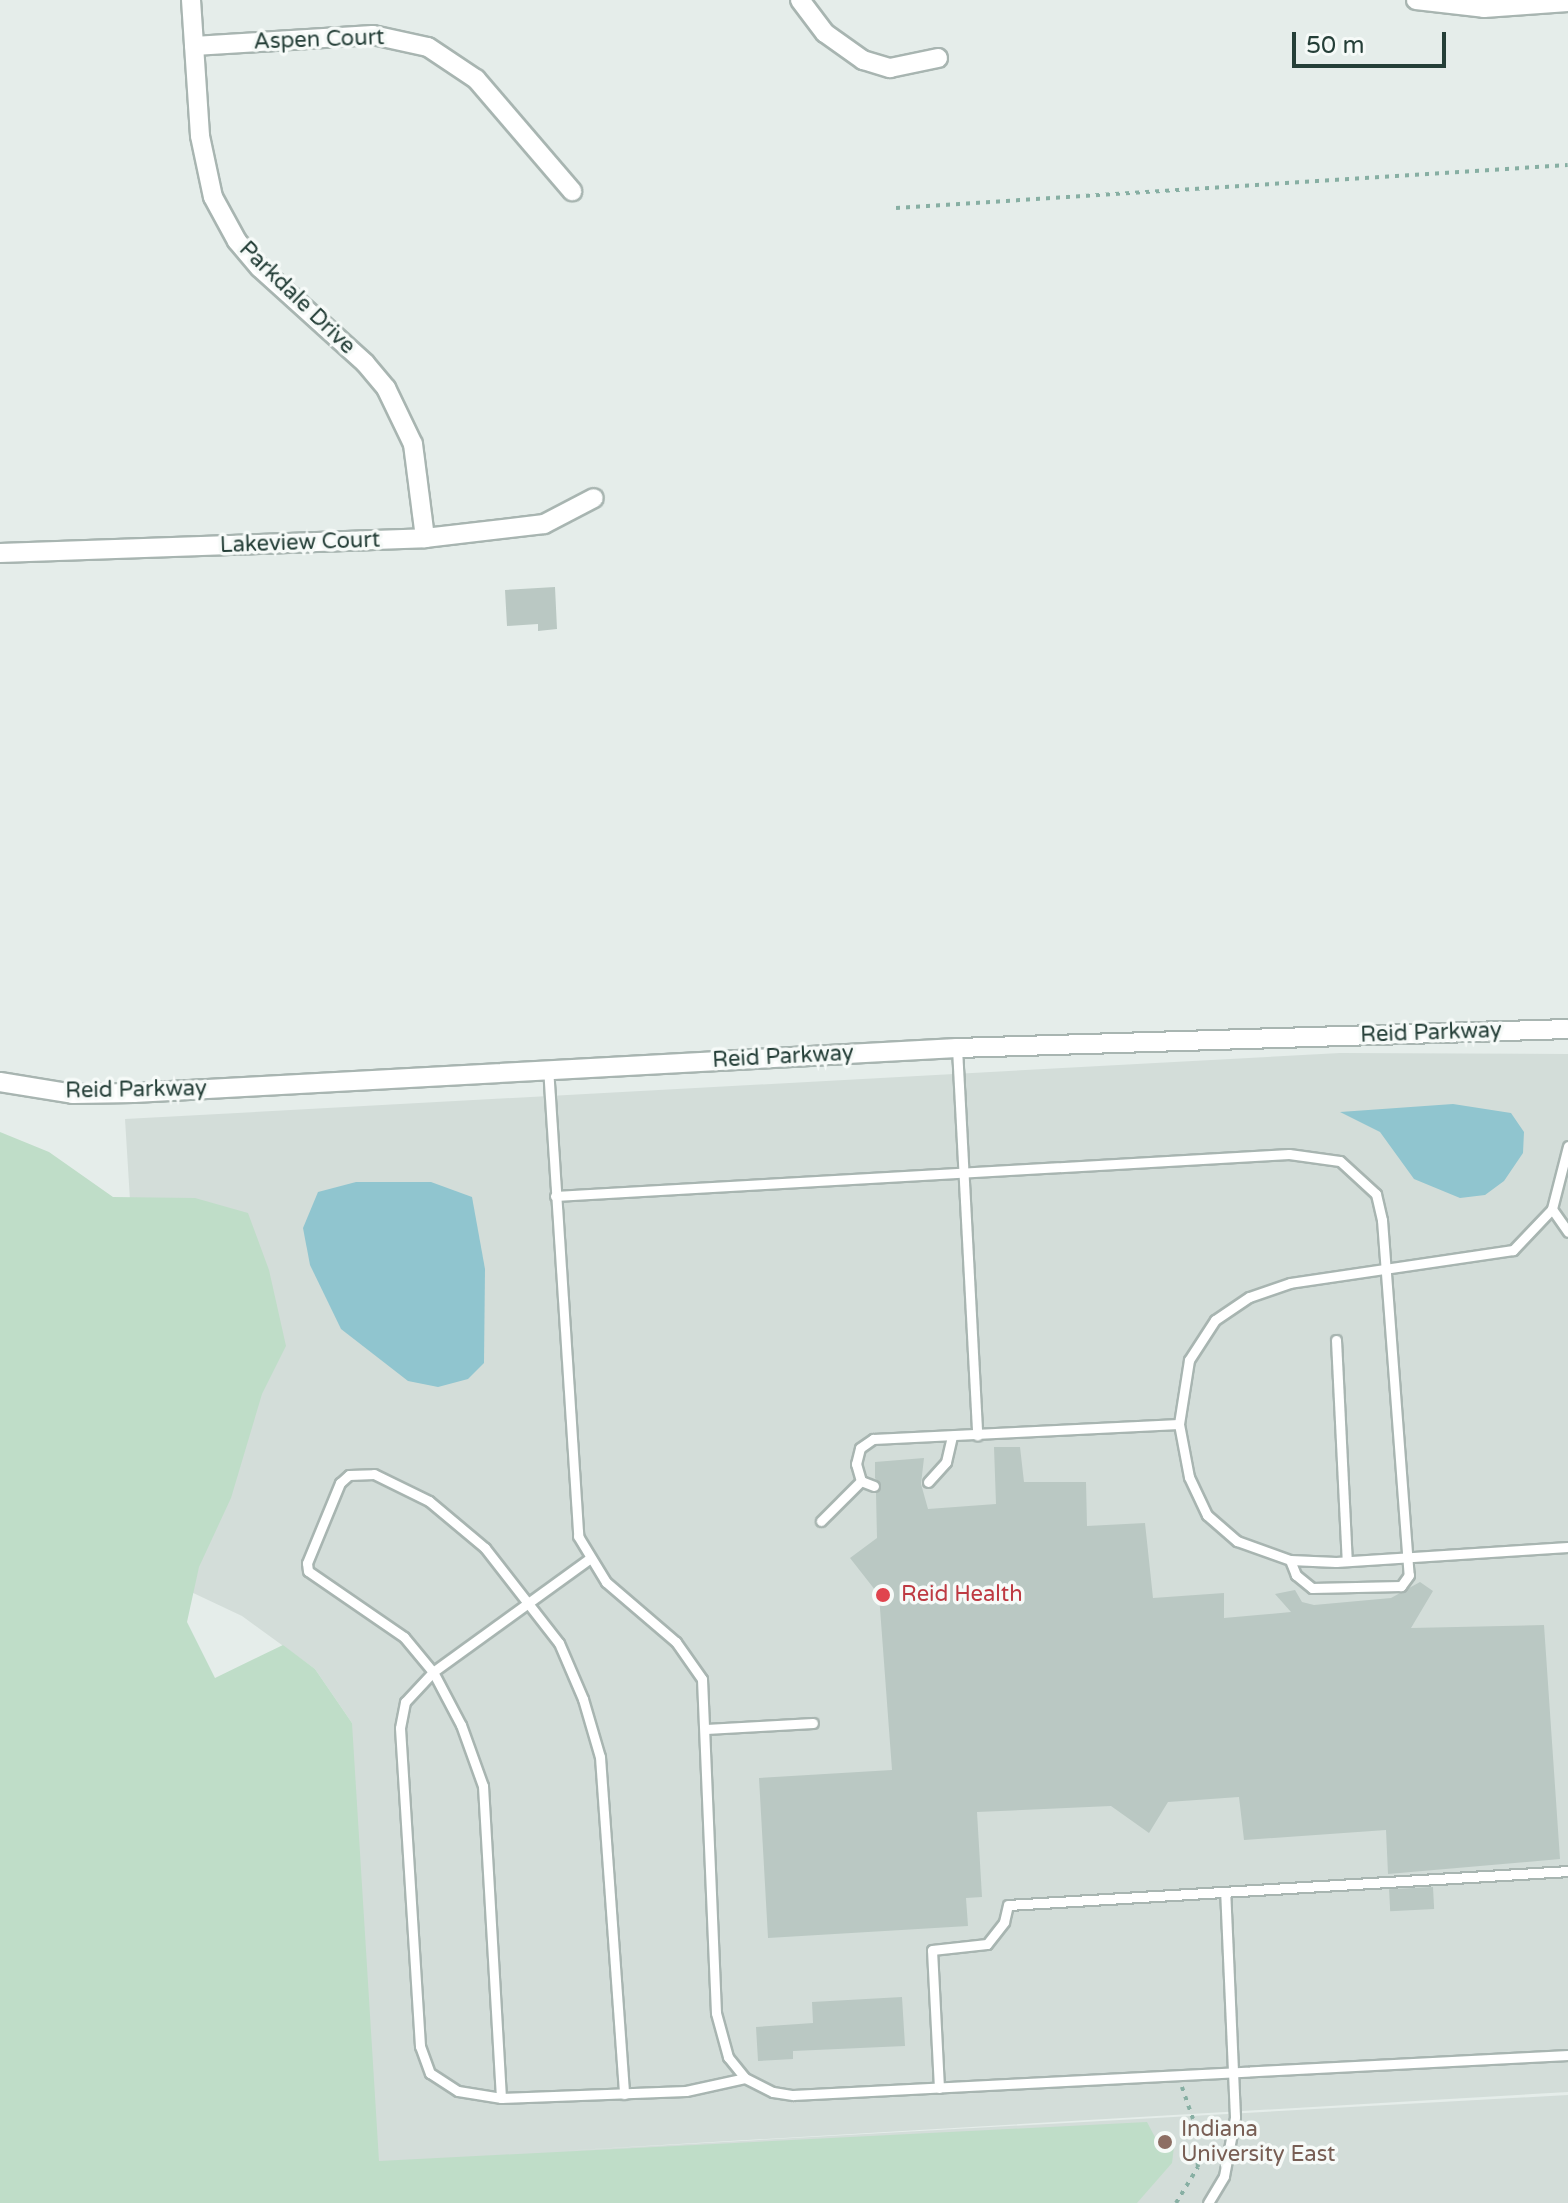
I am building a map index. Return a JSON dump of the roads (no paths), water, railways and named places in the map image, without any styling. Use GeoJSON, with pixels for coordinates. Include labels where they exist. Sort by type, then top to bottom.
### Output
{"type":"FeatureCollection","features":[{"type":"Feature","properties":{"kind":"street","name":"Parkdale Drive"},"geometry":{"type":"LineString","coordinates":[[191,0],[205,169],[223,219],[260,268],[365,363],[386,388],[413,444],[425,538]]}},
{"type":"Feature","properties":{"kind":"street"},"geometry":{"type":"LineString","coordinates":[[800,0],[825,33],[863,60],[890,68],[938,58]]}},
{"type":"Feature","properties":{"kind":"street"},"geometry":{"type":"LineString","coordinates":[[1416,0],[1484,8],[1568,2]]}},
{"type":"Feature","properties":{"kind":"street","name":"Aspen Court"},"geometry":{"type":"LineString","coordinates":[[194,46],[373,35],[428,47],[476,79],[572,191]]}},
{"type":"Feature","properties":{"kind":"street","name":"Lakeview Court"},"geometry":{"type":"LineString","coordinates":[[0,553],[425,538],[544,524],[594,498]]}},
{"type":"Feature","properties":{"kind":"street","name":"Reid Parkway"},"geometry":{"type":"LineString","coordinates":[[0,1082],[73,1094],[134,1093],[548,1067],[957,1048],[1568,1029]]}},
{"type":"Feature","properties":{"kind":"lane"},"geometry":{"type":"LineString","coordinates":[[957,1048],[977,1435]]}},
{"type":"Feature","properties":{"kind":"lane"},"geometry":{"type":"LineString","coordinates":[[548,1067],[573,1508],[589,1559],[606,1582],[691,1660],[702,1679],[716,2013],[728,2057],[745,2078],[773,2092],[793,2095],[918,2085],[939,2088],[1179,2077],[1568,2055]]}},
{"type":"Feature","properties":{"kind":"lane"},"geometry":{"type":"LineString","coordinates":[[1568,1146],[1552,1209],[1513,1250],[1290,1283],[1249,1297],[1215,1320],[1189,1360],[1179,1424],[1189,1477],[1207,1515],[1237,1541],[1290,1560],[1347,1561],[1568,1547]]}},
{"type":"Feature","properties":{"kind":"lane"},"geometry":{"type":"LineString","coordinates":[[555,1196],[1315,1155],[1340,1161],[1376,1194],[1389,1269],[1409,1575],[1401,1586],[1312,1588],[1296,1575],[1290,1560]]}},
{"type":"Feature","properties":{"kind":"lane"},"geometry":{"type":"LineString","coordinates":[[1552,1209],[1568,1232]]}},
{"type":"Feature","properties":{"kind":"lane"},"geometry":{"type":"LineString","coordinates":[[1336,1340],[1347,1561]]}},
{"type":"Feature","properties":{"kind":"lane"},"geometry":{"type":"LineString","coordinates":[[861,1481],[856,1464],[860,1448],[873,1439],[1179,1424]]}},
{"type":"Feature","properties":{"kind":"lane"},"geometry":{"type":"LineString","coordinates":[[928,1482],[946,1462],[952,1436]]}},
{"type":"Feature","properties":{"kind":"lane"},"geometry":{"type":"LineString","coordinates":[[501,2098],[483,1786],[461,1725],[433,1672],[404,1637],[308,1571],[307,1563],[340,1483],[349,1475],[374,1474],[429,1501],[485,1548],[532,1602],[559,1643],[583,1699],[600,1757],[624,2094]]}},
{"type":"Feature","properties":{"kind":"lane"},"geometry":{"type":"LineString","coordinates":[[861,1481],[874,1486]]}},
{"type":"Feature","properties":{"kind":"lane"},"geometry":{"type":"LineString","coordinates":[[821,1521],[861,1481]]}},
{"type":"Feature","properties":{"kind":"lane"},"geometry":{"type":"LineString","coordinates":[[589,1559],[433,1672],[405,1702],[400,1728],[420,2046],[430,2073],[458,2091],[501,2098],[686,2091],[745,2078]]}},
{"type":"Feature","properties":{"kind":"lane"},"geometry":{"type":"LineString","coordinates":[[706,1729],[813,1723]]}},
{"type":"Feature","properties":{"kind":"lane"},"geometry":{"type":"LineString","coordinates":[[939,2088],[932,1950],[987,1944],[1004,1922],[1008,1905],[1568,1871]]}},
{"type":"Feature","properties":{"kind":"lane"},"geometry":{"type":"LineString","coordinates":[[1208,2203],[1224,2176],[1231,2150],[1235,2074],[1225,1892]]}},
{"type":"Feature","properties":{"kind":"water"},"geometry":{"type":"Polygon","coordinates":[[[1453,1104],[1511,1113],[1524,1132],[1523,1153],[1504,1181],[1485,1195],[1460,1198],[1414,1179],[1380,1132],[1340,1112],[1453,1104]]]}},
{"type":"Feature","properties":{"kind":"water"},"geometry":{"type":"Polygon","coordinates":[[[356,1182],[431,1182],[472,1197],[485,1269],[484,1363],[468,1379],[438,1387],[408,1381],[341,1329],[310,1265],[303,1228],[318,1192],[356,1182]]]}},
{"type":"Feature","properties":{"kind":"place","name":"Reid Health"},"geometry":{"type":"Point","coordinates":[883,1595]}},
{"type":"Feature","properties":{"kind":"place","name":"Indiana University East"},"geometry":{"type":"Point","coordinates":[1165,2142]}}]}
